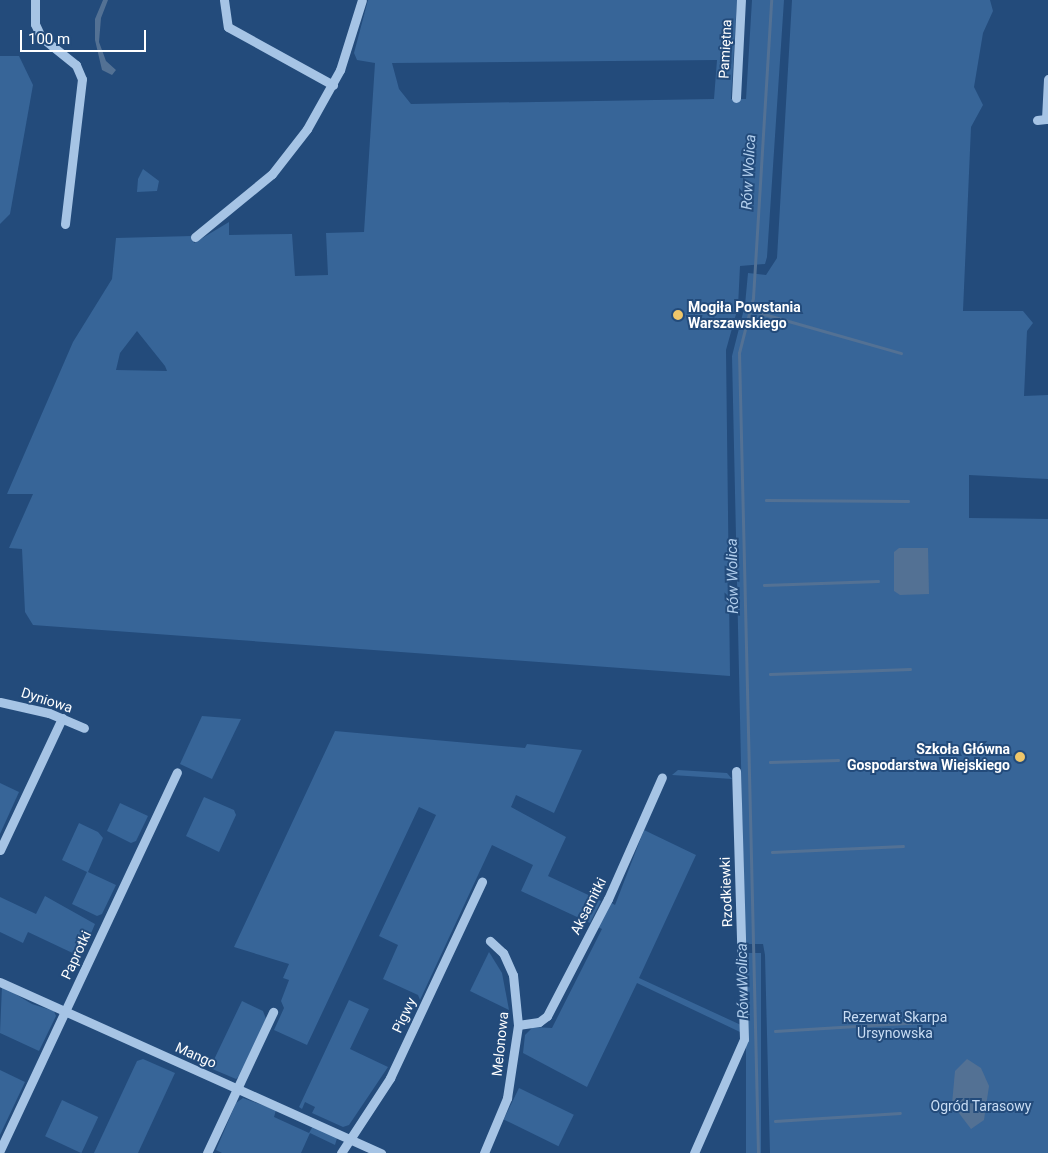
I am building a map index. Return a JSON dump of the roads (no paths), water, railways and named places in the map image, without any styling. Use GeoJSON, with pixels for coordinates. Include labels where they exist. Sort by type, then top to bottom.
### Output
{"type":"FeatureCollection","features":[{"type":"Feature","properties":{"kind":"street"},"geometry":{"type":"LineString","coordinates":[[35,0],[36,24],[41,37],[76,65],[82,79],[65,224]]}},
{"type":"Feature","properties":{"kind":"street"},"geometry":{"type":"LineString","coordinates":[[224,0],[228,27],[333,85]]}},
{"type":"Feature","properties":{"kind":"street"},"geometry":{"type":"LineString","coordinates":[[195,237],[272,174],[307,129],[333,85],[351,41],[362,0]]}},
{"type":"Feature","properties":{"kind":"street","name":"Pamiętna"},"geometry":{"type":"LineString","coordinates":[[736,98],[741,0]]}},
{"type":"Feature","properties":{"kind":"street"},"geometry":{"type":"LineString","coordinates":[[1037,120],[1046,119],[1048,79]]}},
{"type":"Feature","properties":{"kind":"street","name":"Dyniowa"},"geometry":{"type":"LineString","coordinates":[[0,702],[62,718],[84,728]]}},
{"type":"Feature","properties":{"kind":"street"},"geometry":{"type":"LineString","coordinates":[[0,850],[62,718]]}},
{"type":"Feature","properties":{"kind":"street","name":"Rzodkiewki"},"geometry":{"type":"LineString","coordinates":[[694,1153],[744,1039],[736,771]]}},
{"type":"Feature","properties":{"kind":"street","name":"Paprotki"},"geometry":{"type":"LineString","coordinates":[[0,1150],[177,772]]}},
{"type":"Feature","properties":{"kind":"street","name":"Aksamitki"},"geometry":{"type":"LineString","coordinates":[[518,1025],[538,1022],[548,1016],[608,899],[662,777]]}},
{"type":"Feature","properties":{"kind":"street","name":"Pigwy"},"geometry":{"type":"LineString","coordinates":[[341,1153],[348,1139],[390,1078],[482,882]]}},
{"type":"Feature","properties":{"kind":"street","name":"Melonowa"},"geometry":{"type":"LineString","coordinates":[[484,1153],[507,1098],[518,1025],[513,975],[503,953],[490,941]]}},
{"type":"Feature","properties":{"kind":"street","name":"Mango"},"geometry":{"type":"LineString","coordinates":[[0,982],[381,1153]]}},
{"type":"Feature","properties":{"kind":"street"},"geometry":{"type":"LineString","coordinates":[[207,1153],[272,1012]]}},
{"type":"Feature","properties":{"kind":"waterway","name":"Rów Wolica"},"geometry":{"type":"LineString","coordinates":[[758,1153],[739,353],[753,298],[771,0]]}},
{"type":"Feature","properties":{"kind":"waterway"},"geometry":{"type":"LineString","coordinates":[[750,310],[901,353]]}},
{"type":"Feature","properties":{"kind":"waterway"},"geometry":{"type":"LineString","coordinates":[[766,500],[908,501]]}},
{"type":"Feature","properties":{"kind":"waterway"},"geometry":{"type":"LineString","coordinates":[[764,585],[878,581]]}},
{"type":"Feature","properties":{"kind":"waterway"},"geometry":{"type":"LineString","coordinates":[[770,674],[910,669]]}},
{"type":"Feature","properties":{"kind":"waterway"},"geometry":{"type":"LineString","coordinates":[[770,762],[838,760]]}},
{"type":"Feature","properties":{"kind":"waterway"},"geometry":{"type":"LineString","coordinates":[[772,852],[903,846]]}},
{"type":"Feature","properties":{"kind":"waterway"},"geometry":{"type":"LineString","coordinates":[[775,1031],[922,1022]]}},
{"type":"Feature","properties":{"kind":"waterway"},"geometry":{"type":"LineString","coordinates":[[775,1121],[900,1113]]}},
{"type":"Feature","properties":{"kind":"place","name":"Mogiła Powstania Warszawskiego"},"geometry":{"type":"Point","coordinates":[678,315]}},
{"type":"Feature","properties":{"kind":"place","name":"Szkoła Główna Gospodarstwa Wiejskiego"},"geometry":{"type":"Point","coordinates":[1020,757]}},
{"type":"Feature","properties":{"kind":"park label","name":"Rezerwat Skarpa Ursynowska"},"geometry":{"type":"Point","coordinates":[895,1026]}},
{"type":"Feature","properties":{"kind":"park label","name":"Ogród Tarasowy"},"geometry":{"type":"Point","coordinates":[981,1106]}}]}
